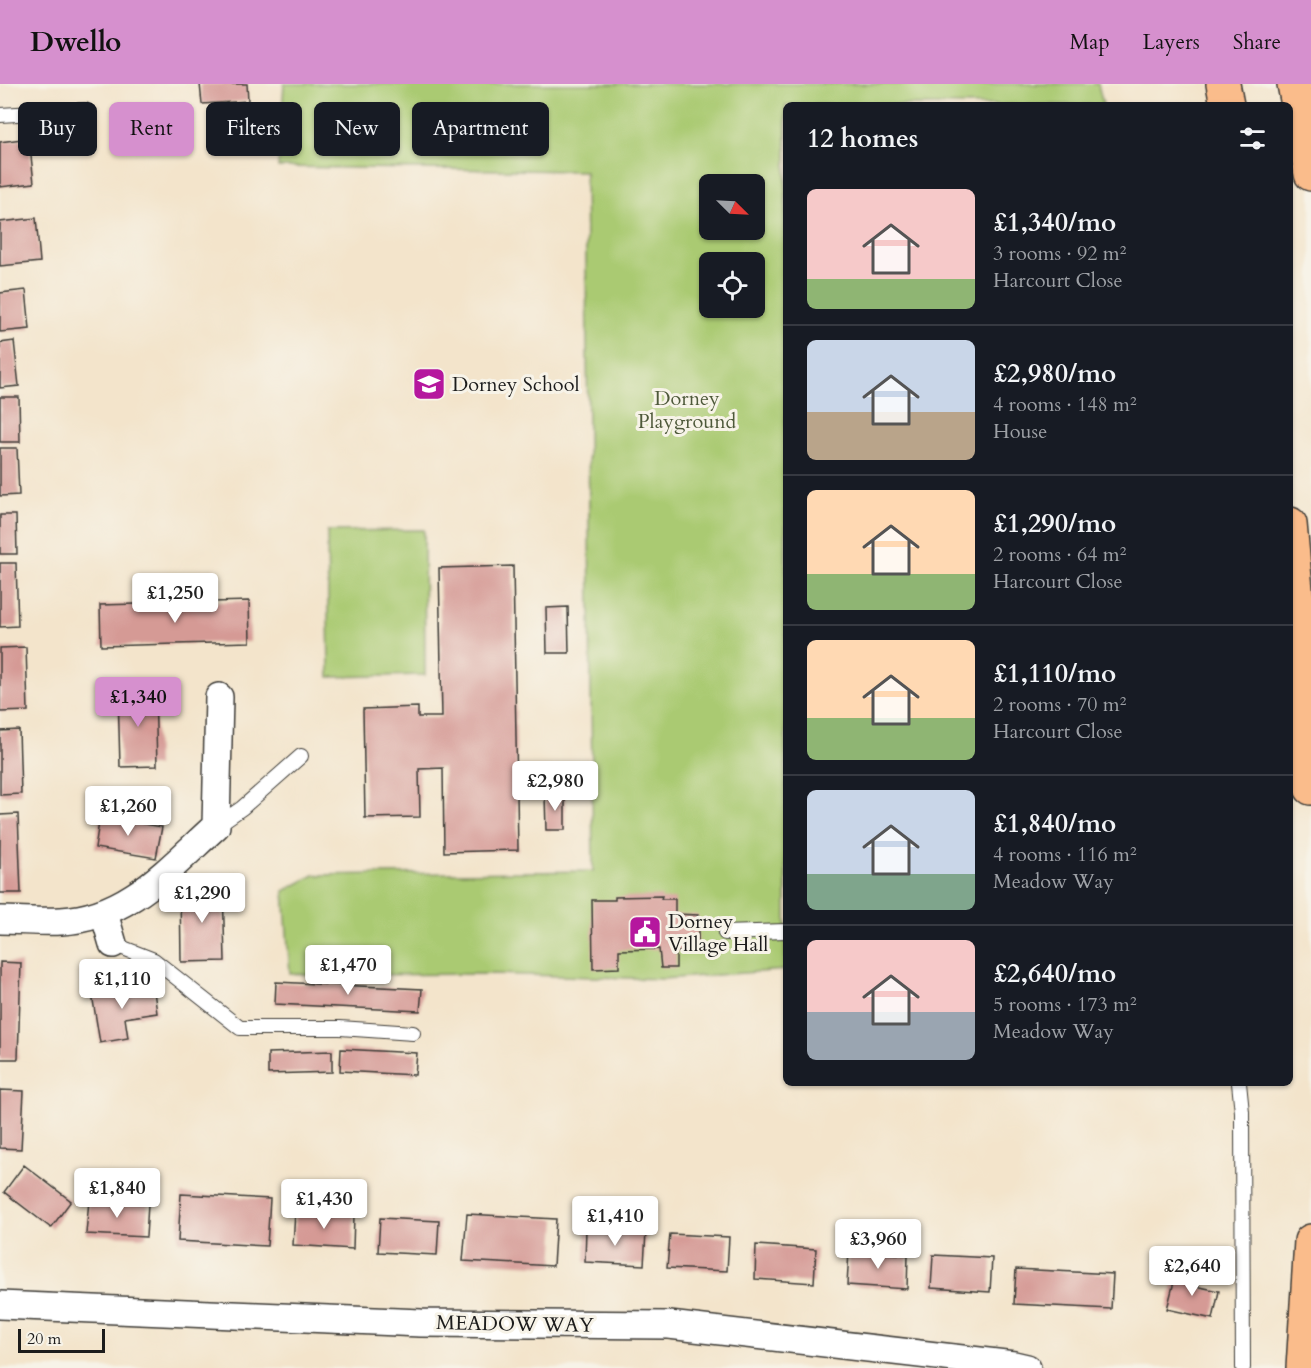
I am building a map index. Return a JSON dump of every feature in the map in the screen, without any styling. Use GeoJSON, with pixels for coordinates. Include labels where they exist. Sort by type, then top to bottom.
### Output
{"type":"FeatureCollection","features":[{"type":"Feature","properties":{"kind":"highway"},"geometry":{"type":"LineString","coordinates":[[1223,84],[1226,102]]}},
{"type":"Feature","properties":{"kind":"highway"},"geometry":{"type":"LineString","coordinates":[[1294,84],[1311,174]]}},
{"type":"Feature","properties":{"kind":"highway"},"geometry":{"type":"LineString","coordinates":[[1293,555],[1304,667],[1311,788]]}},
{"type":"Feature","properties":{"kind":"highway"},"geometry":{"type":"LineString","coordinates":[[1303,1368],[1311,1241]]}},
{"type":"Feature","properties":{"kind":"street"},"geometry":{"type":"LineString","coordinates":[[0,920],[62,921],[104,913],[140,895],[216,826],[219,697]]}},
{"type":"Feature","properties":{"kind":"street"},"geometry":{"type":"LineString","coordinates":[[104,913],[113,944]]}},
{"type":"Feature","properties":{"kind":"street","name":"MEADOW WAY"},"geometry":{"type":"LineString","coordinates":[[0,1305],[421,1323],[669,1325],[1027,1368]]}},
{"type":"Feature","properties":{"kind":"lane"},"geometry":{"type":"LineString","coordinates":[[0,115],[18,114]]}},
{"type":"Feature","properties":{"kind":"lane"},"geometry":{"type":"LineString","coordinates":[[216,826],[302,756]]}},
{"type":"Feature","properties":{"kind":"lane"},"geometry":{"type":"LineString","coordinates":[[725,933],[783,931]]}},
{"type":"Feature","properties":{"kind":"lane"},"geometry":{"type":"LineString","coordinates":[[113,944],[154,960],[240,1028],[340,1028],[413,1033]]}},
{"type":"Feature","properties":{"kind":"lane"},"geometry":{"type":"LineString","coordinates":[[1239,1086],[1242,1112],[1243,1368]]}},
{"type":"Feature","properties":{"kind":"green space","name":"Dorney Playground"},"geometry":{"type":"Polygon","coordinates":[[[284,84],[1098,84],[1102,102],[783,102],[783,970],[662,979],[493,974],[290,974],[284,891],[314,875],[593,871],[585,171],[278,167],[279,156],[302,156],[302,102],[283,102],[284,84]]]}},
{"type":"Feature","properties":{"kind":"green space"},"geometry":{"type":"Polygon","coordinates":[[[424,530],[425,675],[329,677],[327,531],[424,530]]]}},
{"type":"Feature","properties":{"kind":"building"},"geometry":{"type":"Polygon","coordinates":[[[200,84],[247,84],[248,101],[202,104],[200,84]]]}},
{"type":"Feature","properties":{"kind":"building"},"geometry":{"type":"Polygon","coordinates":[[[18,140],[18,156],[31,156],[34,183],[0,187],[0,142],[18,140]]]}},
{"type":"Feature","properties":{"kind":"building"},"geometry":{"type":"Polygon","coordinates":[[[36,218],[40,262],[0,266],[0,222],[36,218]]]}},
{"type":"Feature","properties":{"kind":"building"},"geometry":{"type":"Polygon","coordinates":[[[26,290],[30,329],[0,332],[0,293],[26,290]]]}},
{"type":"Feature","properties":{"kind":"building"},"geometry":{"type":"Polygon","coordinates":[[[14,341],[19,386],[0,388],[0,343],[14,341]]]}},
{"type":"Feature","properties":{"kind":"building"},"geometry":{"type":"Polygon","coordinates":[[[0,397],[19,397],[20,442],[0,442],[0,397]]]}},
{"type":"Feature","properties":{"kind":"building"},"geometry":{"type":"Polygon","coordinates":[[[0,448],[17,448],[19,495],[0,496],[0,448]]]}},
{"type":"Feature","properties":{"kind":"building"},"geometry":{"type":"Polygon","coordinates":[[[0,515],[16,515],[17,554],[0,554],[0,515]]]}},
{"type":"Feature","properties":{"kind":"building"},"geometry":{"type":"Polygon","coordinates":[[[0,563],[16,563],[18,626],[0,627],[0,563]]]}},
{"type":"Feature","properties":{"kind":"building"},"geometry":{"type":"Polygon","coordinates":[[[513,566],[518,850],[444,852],[443,768],[419,769],[420,817],[365,818],[363,709],[418,707],[418,717],[442,717],[439,568],[513,566]]]}},
{"type":"Feature","properties":{"kind":"building"},"geometry":{"type":"Polygon","coordinates":[[[249,601],[250,642],[101,646],[100,605],[249,601]]]}},
{"type":"Feature","properties":{"kind":"building"},"geometry":{"type":"Polygon","coordinates":[[[568,607],[569,653],[547,653],[546,608],[568,607]]]}},
{"type":"Feature","properties":{"kind":"building"},"geometry":{"type":"Polygon","coordinates":[[[26,647],[28,711],[0,712],[0,648],[26,647]]]}},
{"type":"Feature","properties":{"kind":"building"},"geometry":{"type":"Polygon","coordinates":[[[155,690],[157,766],[120,767],[118,691],[155,690]]]}},
{"type":"Feature","properties":{"kind":"building"},"geometry":{"type":"Polygon","coordinates":[[[19,730],[21,794],[0,795],[0,731],[19,730]]]}},
{"type":"Feature","properties":{"kind":"building"},"geometry":{"type":"Polygon","coordinates":[[[545,795],[565,795],[565,830],[546,830],[545,795]]]}},
{"type":"Feature","properties":{"kind":"building"},"geometry":{"type":"Polygon","coordinates":[[[18,814],[21,893],[0,893],[0,815],[18,814]]]}},
{"type":"Feature","properties":{"kind":"building"},"geometry":{"type":"Polygon","coordinates":[[[100,816],[162,827],[156,858],[95,848],[100,816]]]}},
{"type":"Feature","properties":{"kind":"building"},"geometry":{"type":"Polygon","coordinates":[[[223,885],[225,961],[181,962],[180,886],[223,885]]]}},
{"type":"Feature","properties":{"kind":"building","name":"Dorney Village Hall"},"geometry":{"type":"Polygon","coordinates":[[[662,896],[661,899],[675,899],[675,914],[698,915],[698,951],[676,952],[676,968],[661,968],[659,949],[619,950],[619,968],[593,969],[592,900],[662,896]]]}},
{"type":"Feature","properties":{"kind":"building"},"geometry":{"type":"Polygon","coordinates":[[[0,962],[21,963],[18,1059],[0,1059],[0,962]]]}},
{"type":"Feature","properties":{"kind":"building"},"geometry":{"type":"Polygon","coordinates":[[[276,982],[422,989],[420,1011],[275,1004],[276,982]]]}},
{"type":"Feature","properties":{"kind":"building"},"geometry":{"type":"Polygon","coordinates":[[[153,984],[157,1013],[125,1018],[128,1038],[100,1043],[92,994],[153,984]]]}},
{"type":"Feature","properties":{"kind":"building"},"geometry":{"type":"Polygon","coordinates":[[[341,1049],[417,1053],[415,1075],[340,1071],[341,1049]]]}},
{"type":"Feature","properties":{"kind":"building"},"geometry":{"type":"Polygon","coordinates":[[[332,1051],[332,1072],[268,1074],[268,1053],[332,1051]]]}},
{"type":"Feature","properties":{"kind":"building"},"geometry":{"type":"Polygon","coordinates":[[[0,1090],[24,1091],[21,1149],[0,1148],[0,1090]]]}},
{"type":"Feature","properties":{"kind":"building"},"geometry":{"type":"Polygon","coordinates":[[[24,1165],[71,1201],[51,1228],[4,1192],[24,1165]]]}},
{"type":"Feature","properties":{"kind":"building"},"geometry":{"type":"Polygon","coordinates":[[[181,1194],[270,1199],[267,1246],[178,1241],[181,1194]]]}},
{"type":"Feature","properties":{"kind":"building"},"geometry":{"type":"Polygon","coordinates":[[[89,1200],[148,1204],[146,1237],[86,1234],[89,1200]]]}},
{"type":"Feature","properties":{"kind":"building"},"geometry":{"type":"Polygon","coordinates":[[[295,1212],[354,1215],[353,1249],[293,1245],[295,1212]]]}},
{"type":"Feature","properties":{"kind":"building"},"geometry":{"type":"Polygon","coordinates":[[[467,1214],[556,1219],[553,1266],[463,1261],[467,1214]]]}},
{"type":"Feature","properties":{"kind":"building"},"geometry":{"type":"Polygon","coordinates":[[[380,1218],[439,1221],[437,1255],[378,1252],[380,1218]]]}},
{"type":"Feature","properties":{"kind":"building"},"geometry":{"type":"Polygon","coordinates":[[[586,1228],[646,1232],[644,1265],[585,1262],[586,1228]]]}},
{"type":"Feature","properties":{"kind":"building"},"geometry":{"type":"Polygon","coordinates":[[[670,1234],[729,1237],[727,1271],[667,1268],[670,1234]]]}},
{"type":"Feature","properties":{"kind":"building"},"geometry":{"type":"Polygon","coordinates":[[[756,1245],[816,1249],[814,1283],[755,1279],[756,1245]]]}},
{"type":"Feature","properties":{"kind":"building"},"geometry":{"type":"Polygon","coordinates":[[[849,1251],[908,1255],[907,1289],[847,1285],[849,1251]]]}},
{"type":"Feature","properties":{"kind":"building"},"geometry":{"type":"Polygon","coordinates":[[[933,1255],[992,1258],[990,1292],[931,1288],[933,1255]]]}},
{"type":"Feature","properties":{"kind":"building"},"geometry":{"type":"Polygon","coordinates":[[[1016,1269],[1113,1274],[1111,1309],[1014,1304],[1016,1269]]]}},
{"type":"Feature","properties":{"kind":"building"},"geometry":{"type":"Polygon","coordinates":[[[1177,1270],[1196,1275],[1194,1286],[1219,1291],[1213,1319],[1167,1309],[1177,1270]]]}},
{"type":"Feature","properties":{"kind":"place","name":"Dorney School"},"geometry":{"type":"Point","coordinates":[429,384]}},
{"type":"Feature","properties":{"kind":"place","name":"Dorney Village Hall"},"geometry":{"type":"Point","coordinates":[645,932]}}]}
